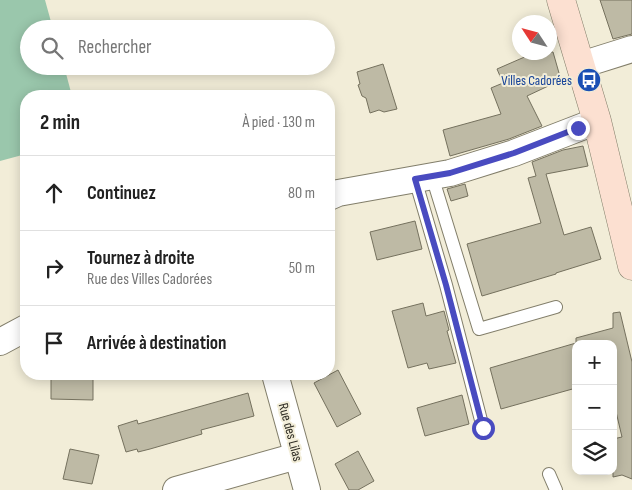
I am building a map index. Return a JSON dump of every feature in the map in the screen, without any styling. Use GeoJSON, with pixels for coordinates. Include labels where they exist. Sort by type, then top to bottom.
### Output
{"type":"FeatureCollection","features":[{"type":"Feature","properties":{"kind":"main road"},"geometry":{"type":"LineString","coordinates":[[561,0],[597,121],[632,266]]}},
{"type":"Feature","properties":{"kind":"street"},"geometry":{"type":"LineString","coordinates":[[581,65],[632,49]]}},
{"type":"Feature","properties":{"kind":"street"},"geometry":{"type":"LineString","coordinates":[[335,194],[450,173],[514,153],[597,121]]}},
{"type":"Feature","properties":{"kind":"street"},"geometry":{"type":"LineString","coordinates":[[0,342],[20,331]]}},
{"type":"Feature","properties":{"kind":"street","name":"Rue des Lilas"},"geometry":{"type":"LineString","coordinates":[[277,380],[307,490]]}},
{"type":"Feature","properties":{"kind":"street"},"geometry":{"type":"LineString","coordinates":[[176,490],[298,456]]}},
{"type":"Feature","properties":{"kind":"lane"},"geometry":{"type":"LineString","coordinates":[[424,178],[479,329],[556,307]]}},
{"type":"Feature","properties":{"kind":"lane"},"geometry":{"type":"LineString","coordinates":[[424,178],[446,285],[483,428]]}},
{"type":"Feature","properties":{"kind":"lane"},"geometry":{"type":"LineString","coordinates":[[549,474],[556,490]]}},
{"type":"Feature","properties":{"kind":"green space"},"geometry":{"type":"Polygon","coordinates":[[[0,0],[45,0],[51,20],[20,20],[20,75],[66,75],[70,90],[20,90],[20,156],[0,161],[0,0]]]}},
{"type":"Feature","properties":{"kind":"building"},"geometry":{"type":"Polygon","coordinates":[[[600,0],[632,0],[632,34],[613,39],[600,0]]]}},
{"type":"Feature","properties":{"kind":"building"},"geometry":{"type":"Polygon","coordinates":[[[518,60],[555,60],[561,80],[527,96],[542,126],[509,139],[450,156],[443,130],[501,114],[491,88],[503,83],[497,69],[518,60]]]}},
{"type":"Feature","properties":{"kind":"building"},"geometry":{"type":"Polygon","coordinates":[[[383,64],[397,109],[384,112],[379,110],[370,113],[366,98],[362,96],[358,85],[360,84],[357,72],[383,64]]]}},
{"type":"Feature","properties":{"kind":"building"},"geometry":{"type":"Polygon","coordinates":[[[583,146],[588,166],[546,174],[564,235],[591,227],[601,259],[482,296],[467,244],[541,223],[528,178],[536,176],[532,162],[563,150],[583,146]]]}},
{"type":"Feature","properties":{"kind":"building"},"geometry":{"type":"Polygon","coordinates":[[[465,184],[468,196],[451,201],[447,189],[465,184]]]}},
{"type":"Feature","properties":{"kind":"building"},"geometry":{"type":"Polygon","coordinates":[[[415,221],[422,249],[377,260],[370,232],[415,221]]]}},
{"type":"Feature","properties":{"kind":"building"},"geometry":{"type":"Polygon","coordinates":[[[423,303],[426,316],[444,311],[449,330],[447,331],[456,363],[429,369],[427,363],[408,368],[392,311],[423,303]]]}},
{"type":"Feature","properties":{"kind":"building"},"geometry":{"type":"Polygon","coordinates":[[[620,312],[632,362],[632,479],[622,475],[613,477],[613,475],[617,475],[617,438],[622,437],[617,416],[617,340],[576,340],[576,338],[613,328],[613,313],[620,312]]]}},
{"type":"Feature","properties":{"kind":"building"},"geometry":{"type":"Polygon","coordinates":[[[572,344],[572,389],[501,409],[490,368],[572,344]]]}},
{"type":"Feature","properties":{"kind":"building"},"geometry":{"type":"Polygon","coordinates":[[[338,370],[361,414],[337,427],[314,383],[320,380],[335,380],[335,372],[338,370]]]}},
{"type":"Feature","properties":{"kind":"building"},"geometry":{"type":"Polygon","coordinates":[[[51,380],[93,380],[93,400],[51,399],[51,380]]]}},
{"type":"Feature","properties":{"kind":"building"},"geometry":{"type":"Polygon","coordinates":[[[248,393],[254,416],[201,430],[202,434],[150,449],[138,452],[137,449],[126,452],[118,426],[137,420],[138,424],[248,393]]]}},
{"type":"Feature","properties":{"kind":"building"},"geometry":{"type":"Polygon","coordinates":[[[462,395],[469,424],[425,436],[417,408],[462,395]]]}},
{"type":"Feature","properties":{"kind":"building"},"geometry":{"type":"Polygon","coordinates":[[[70,449],[99,455],[92,484],[63,479],[70,449]]]}},
{"type":"Feature","properties":{"kind":"building"},"geometry":{"type":"Polygon","coordinates":[[[358,451],[374,481],[358,490],[349,490],[335,464],[358,451]]]}},
{"type":"Feature","properties":{"kind":"place","name":"Villes Cadorées"},"geometry":{"type":"Point","coordinates":[589,80]}},
{"type":"Feature","properties":{"kind":"route"},"geometry":{"type":"LineString","coordinates":[[483,428],[446,285],[415,179],[450,173],[514,153],[578,128]]}}]}
